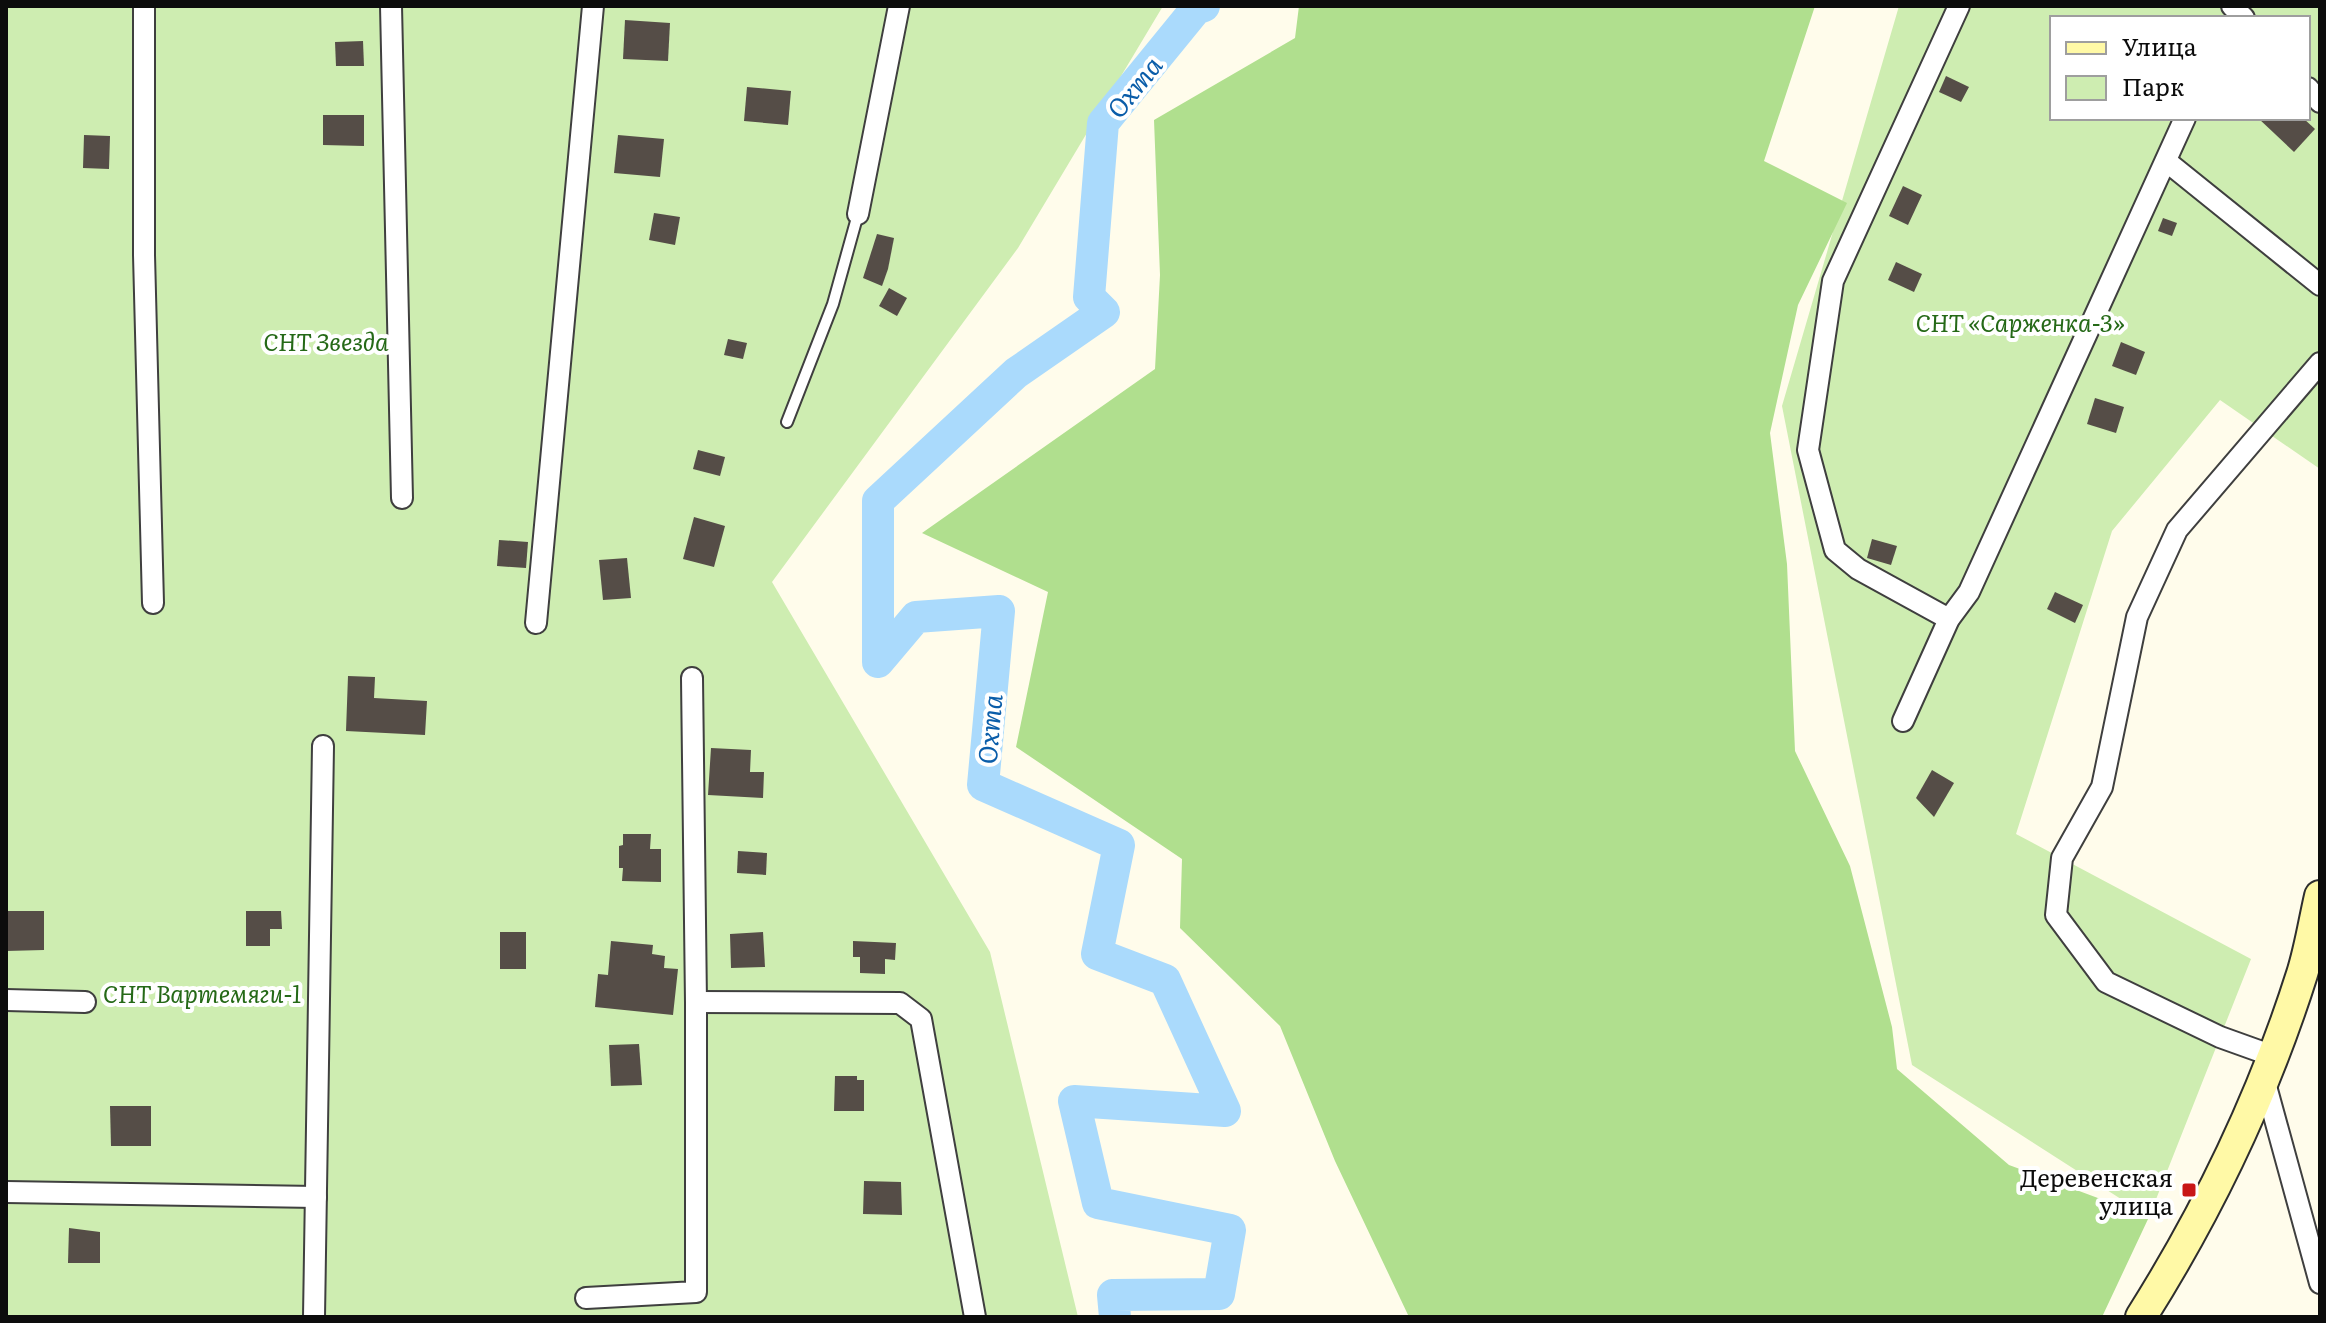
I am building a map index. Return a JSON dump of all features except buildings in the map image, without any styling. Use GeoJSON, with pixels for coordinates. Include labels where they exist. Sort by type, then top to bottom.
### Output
{"type":"FeatureCollection","features":[{"type":"Feature","properties":{"kind":"main road"},"geometry":{"type":"LineString","coordinates":[[2141,1317],[2174,1265],[2312,973],[2320,896]]}},
{"type":"Feature","properties":{"kind":"street"},"geometry":{"type":"LineString","coordinates":[[144,6],[144,255],[153,603]]}},
{"type":"Feature","properties":{"kind":"street"},"geometry":{"type":"LineString","coordinates":[[391,6],[402,498]]}},
{"type":"Feature","properties":{"kind":"street"},"geometry":{"type":"LineString","coordinates":[[536,623],[593,6]]}},
{"type":"Feature","properties":{"kind":"street"},"geometry":{"type":"LineString","coordinates":[[858,214],[899,6]]}},
{"type":"Feature","properties":{"kind":"street"},"geometry":{"type":"LineString","coordinates":[[1949,619],[1858,569],[1835,550],[1808,450],[1833,281],[1959,6]]}},
{"type":"Feature","properties":{"kind":"street"},"geometry":{"type":"LineString","coordinates":[[1903,721],[1949,619],[1969,592],[2184,120]]}},
{"type":"Feature","properties":{"kind":"street"},"geometry":{"type":"LineString","coordinates":[[2166,161],[2320,285]]}},
{"type":"Feature","properties":{"kind":"street"},"geometry":{"type":"LineString","coordinates":[[2320,363],[2177,530],[2137,617],[2102,787],[2062,858],[2056,915],[2106,982],[2220,1037],[2268,1068],[2320,1283]]}},
{"type":"Feature","properties":{"kind":"street"},"geometry":{"type":"LineString","coordinates":[[586,1298],[696,1292],[692,678]]}},
{"type":"Feature","properties":{"kind":"street"},"geometry":{"type":"LineString","coordinates":[[314,1317],[323,746]]}},
{"type":"Feature","properties":{"kind":"street"},"geometry":{"type":"LineString","coordinates":[[6,1000],[85,1002]]}},
{"type":"Feature","properties":{"kind":"street"},"geometry":{"type":"LineString","coordinates":[[696,1002],[900,1003],[921,1019],[975,1317]]}},
{"type":"Feature","properties":{"kind":"street"},"geometry":{"type":"LineString","coordinates":[[6,1192],[316,1197]]}},
{"type":"Feature","properties":{"kind":"lane"},"geometry":{"type":"LineString","coordinates":[[787,422],[833,304],[858,214]]}},
{"type":"Feature","properties":{"kind":"green space"},"geometry":{"type":"Polygon","coordinates":[[[6,6],[1163,6],[1018,248],[772,582],[990,952],[1078,1317],[6,1317],[6,6]]]}},
{"type":"Feature","properties":{"kind":"green space"},"geometry":{"type":"Polygon","coordinates":[[[1299,6],[1815,6],[1764,161],[1847,203],[1798,305],[1770,433],[1787,564],[1795,751],[1850,866],[1892,1027],[1897,1069],[2009,1165],[2149,1217],[2102,1317],[1409,1317],[1335,1161],[1280,1026],[1180,928],[1182,859],[1016,747],[1048,592],[922,533],[1155,369],[1160,275],[1154,120],[1295,38],[1299,6]]]}},
{"type":"Feature","properties":{"kind":"green space","name":"СНТ «Сарженка-3»"},"geometry":{"type":"Polygon","coordinates":[[[1899,6],[2320,6],[2320,469],[2220,400],[2112,531],[2016,834],[2251,959],[2149,1217],[1912,1065],[1782,406],[1899,6]]]}},
{"type":"Feature","properties":{"kind":"waterway","name":"Охта"},"geometry":{"type":"LineString","coordinates":[[1115,1317],[1113,1295],[1219,1294],[1230,1230],[1098,1203],[1074,1101],[1225,1111],[1165,980],[1097,954],[1119,845],[983,785],[999,611],[916,617],[878,662],[878,501],[1016,373],[1104,312],[1089,297],[1103,123],[1196,9],[1204,6]]}},
{"type":"Feature","properties":{"kind":"place","name":"Деревенская улица"},"geometry":{"type":"Point","coordinates":[2189,1190]}},
{"type":"Feature","properties":{"kind":"park label","name":"СНТ Звезда"},"geometry":{"type":"Point","coordinates":[326,340]}},
{"type":"Feature","properties":{"kind":"park label","name":"СНТ Вартемяги-1"},"geometry":{"type":"Point","coordinates":[202,992]}}]}
